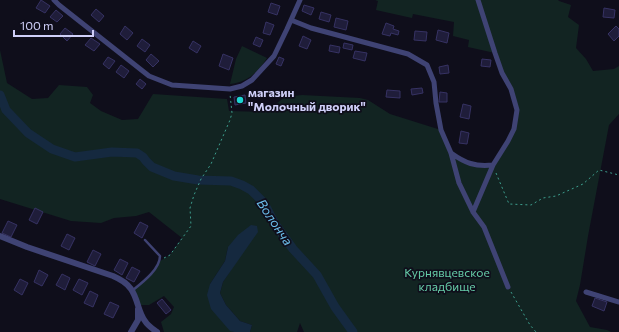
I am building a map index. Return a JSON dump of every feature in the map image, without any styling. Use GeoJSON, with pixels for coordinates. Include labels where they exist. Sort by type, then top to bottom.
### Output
{"type":"FeatureCollection","features":[{"type":"Feature","properties":{"kind":"street"},"geometry":{"type":"LineString","coordinates":[[54,0],[149,76],[172,85],[230,89],[242,86],[252,80],[274,56],[300,0]]}},
{"type":"Feature","properties":{"kind":"street"},"geometry":{"type":"LineString","coordinates":[[473,212],[493,165],[514,129],[517,110],[511,89],[502,73],[478,0]]}},
{"type":"Feature","properties":{"kind":"street"},"geometry":{"type":"LineString","coordinates":[[291,20],[311,28],[408,54],[427,66],[434,82],[441,130],[450,152],[459,183],[473,212],[484,227],[508,287]]}},
{"type":"Feature","properties":{"kind":"street"},"geometry":{"type":"LineString","coordinates":[[450,152],[462,161],[481,166],[493,165]]}},
{"type":"Feature","properties":{"kind":"street"},"geometry":{"type":"LineString","coordinates":[[0,236],[27,247],[113,276],[126,284],[132,290],[144,321],[157,332]]}},
{"type":"Feature","properties":{"kind":"street"},"geometry":{"type":"LineString","coordinates":[[586,292],[619,302]]}},
{"type":"Feature","properties":{"kind":"street"},"geometry":{"type":"LineString","coordinates":[[131,332],[138,320],[138,305]]}},
{"type":"Feature","properties":{"kind":"street"},"geometry":{"type":"LineString","coordinates":[[131,332],[140,326],[149,326]]}},
{"type":"Feature","properties":{"kind":"lane"},"geometry":{"type":"LineString","coordinates":[[132,290],[148,277],[160,260],[160,256],[145,240]]}},
{"type":"Feature","properties":{"kind":"path"},"geometry":{"type":"LineString","coordinates":[[160,260],[170,255],[191,226],[190,208],[194,195],[201,179],[211,164],[232,113],[230,89]]}},
{"type":"Feature","properties":{"kind":"path"},"geometry":{"type":"LineString","coordinates":[[493,165],[509,204],[531,205],[544,198],[556,196],[583,184],[599,170],[619,175]]}},
{"type":"Feature","properties":{"kind":"path"},"geometry":{"type":"LineString","coordinates":[[508,287],[530,325],[536,332]]}},
{"type":"Feature","properties":{"kind":"green space","name":"Курнявцевское кладбище"},"geometry":{"type":"Polygon","coordinates":[[[375,0],[558,0],[571,5],[568,17],[579,25],[576,48],[586,59],[593,71],[614,69],[619,66],[619,114],[609,125],[576,301],[590,327],[611,332],[304,332],[300,323],[297,332],[250,332],[252,325],[240,321],[226,305],[220,293],[223,282],[231,270],[228,247],[225,261],[210,284],[230,330],[234,332],[164,332],[161,322],[171,314],[174,307],[164,296],[149,305],[138,305],[132,290],[149,277],[160,261],[170,255],[182,238],[149,212],[136,216],[114,218],[101,223],[71,221],[0,199],[0,50],[7,83],[32,99],[48,98],[59,85],[87,87],[93,95],[90,103],[101,111],[122,120],[138,119],[153,94],[227,99],[229,111],[265,112],[285,97],[302,95],[360,98],[368,100],[390,114],[441,130],[451,153],[462,161],[493,165],[508,141],[517,110],[495,53],[468,47],[469,40],[453,36],[454,22],[413,14],[412,18],[376,10],[378,1],[375,0]]]}},
{"type":"Feature","properties":{"kind":"green space"},"geometry":{"type":"Polygon","coordinates":[[[242,46],[267,58],[252,76],[242,81],[230,84],[236,59],[242,46]]]}},
{"type":"Feature","properties":{"kind":"water"},"geometry":{"type":"Polygon","coordinates":[[[251,225],[257,226],[258,232],[223,282],[220,293],[226,305],[240,321],[252,325],[250,332],[234,332],[230,331],[211,309],[207,295],[210,284],[225,261],[228,247],[238,235],[251,225]]]}},
{"type":"Feature","properties":{"kind":"building"},"geometry":{"type":"Polygon","coordinates":[[[41,0],[50,6],[45,13],[36,8],[41,0]]]}},
{"type":"Feature","properties":{"kind":"building"},"geometry":{"type":"Polygon","coordinates":[[[271,3],[280,6],[277,15],[268,12],[271,3]]]}},
{"type":"Feature","properties":{"kind":"building"},"geometry":{"type":"Polygon","coordinates":[[[304,5],[314,8],[311,15],[302,11],[304,5]]]}},
{"type":"Feature","properties":{"kind":"building"},"geometry":{"type":"Polygon","coordinates":[[[604,8],[615,10],[614,18],[603,17],[604,8]]]}},
{"type":"Feature","properties":{"kind":"building"},"geometry":{"type":"Polygon","coordinates":[[[96,9],[104,16],[99,22],[91,15],[96,9]]]}},
{"type":"Feature","properties":{"kind":"building"},"geometry":{"type":"Polygon","coordinates":[[[56,10],[63,16],[57,22],[50,17],[56,10]]]}},
{"type":"Feature","properties":{"kind":"building"},"geometry":{"type":"Polygon","coordinates":[[[321,12],[331,15],[329,22],[319,19],[321,12]]]}},
{"type":"Feature","properties":{"kind":"building"},"geometry":{"type":"Polygon","coordinates":[[[336,18],[348,21],[346,30],[334,27],[336,18]]]}},
{"type":"Feature","properties":{"kind":"building"},"geometry":{"type":"Polygon","coordinates":[[[266,22],[274,25],[270,35],[263,33],[266,22]]]}},
{"type":"Feature","properties":{"kind":"building"},"geometry":{"type":"Polygon","coordinates":[[[386,23],[394,26],[393,29],[399,31],[398,35],[391,33],[390,36],[382,34],[386,23]]]}},
{"type":"Feature","properties":{"kind":"building"},"geometry":{"type":"Polygon","coordinates":[[[125,26],[133,33],[127,40],[120,34],[125,26]]]}},
{"type":"Feature","properties":{"kind":"building"},"geometry":{"type":"Polygon","coordinates":[[[616,26],[619,29],[619,36],[614,41],[608,34],[616,26]]]}},
{"type":"Feature","properties":{"kind":"building"},"geometry":{"type":"Polygon","coordinates":[[[65,28],[73,34],[67,41],[60,34],[65,28]]]}},
{"type":"Feature","properties":{"kind":"building"},"geometry":{"type":"Polygon","coordinates":[[[438,30],[449,33],[447,43],[436,40],[438,30]]]}},
{"type":"Feature","properties":{"kind":"building"},"geometry":{"type":"Polygon","coordinates":[[[415,31],[427,32],[426,41],[414,40],[415,31]]]}},
{"type":"Feature","properties":{"kind":"building"},"geometry":{"type":"Polygon","coordinates":[[[303,36],[311,40],[307,49],[299,46],[303,36]]]}},
{"type":"Feature","properties":{"kind":"building"},"geometry":{"type":"Polygon","coordinates":[[[256,37],[263,40],[260,47],[253,44],[256,37]]]}},
{"type":"Feature","properties":{"kind":"building"},"geometry":{"type":"Polygon","coordinates":[[[91,38],[100,44],[94,51],[85,45],[91,38]]]}},
{"type":"Feature","properties":{"kind":"building"},"geometry":{"type":"Polygon","coordinates":[[[142,39],[150,45],[145,52],[137,46],[142,39]]]}},
{"type":"Feature","properties":{"kind":"building"},"geometry":{"type":"Polygon","coordinates":[[[193,41],[201,46],[197,53],[189,48],[193,41]]]}},
{"type":"Feature","properties":{"kind":"building"},"geometry":{"type":"Polygon","coordinates":[[[344,43],[353,45],[352,50],[343,48],[344,43]]]}},
{"type":"Feature","properties":{"kind":"building"},"geometry":{"type":"Polygon","coordinates":[[[330,45],[340,47],[339,53],[329,51],[330,45]]]}},
{"type":"Feature","properties":{"kind":"building"},"geometry":{"type":"Polygon","coordinates":[[[355,51],[367,53],[365,61],[353,58],[355,51]]]}},
{"type":"Feature","properties":{"kind":"building"},"geometry":{"type":"Polygon","coordinates":[[[151,54],[159,61],[153,67],[146,60],[151,54]]]}},
{"type":"Feature","properties":{"kind":"building"},"geometry":{"type":"Polygon","coordinates":[[[223,54],[233,58],[229,70],[219,66],[223,54]]]}},
{"type":"Feature","properties":{"kind":"building"},"geometry":{"type":"Polygon","coordinates":[[[108,57],[115,61],[109,69],[103,64],[108,57]]]}},
{"type":"Feature","properties":{"kind":"building"},"geometry":{"type":"Polygon","coordinates":[[[279,57],[284,59],[281,66],[276,64],[279,57]]]}},
{"type":"Feature","properties":{"kind":"building"},"geometry":{"type":"Polygon","coordinates":[[[482,59],[491,60],[490,67],[481,66],[482,59]]]}},
{"type":"Feature","properties":{"kind":"building"},"geometry":{"type":"Polygon","coordinates":[[[121,65],[129,71],[124,78],[116,72],[121,65]]]}},
{"type":"Feature","properties":{"kind":"building"},"geometry":{"type":"Polygon","coordinates":[[[448,65],[449,73],[440,74],[439,67],[448,65]]]}},
{"type":"Feature","properties":{"kind":"building"},"geometry":{"type":"Polygon","coordinates":[[[140,79],[146,84],[142,89],[136,84],[140,79]]]}},
{"type":"Feature","properties":{"kind":"building"},"geometry":{"type":"Polygon","coordinates":[[[422,88],[423,93],[412,95],[411,89],[422,88]]]}},
{"type":"Feature","properties":{"kind":"building"},"geometry":{"type":"Polygon","coordinates":[[[387,90],[400,91],[400,98],[386,97],[387,90]]]}},
{"type":"Feature","properties":{"kind":"building"},"geometry":{"type":"Polygon","coordinates":[[[440,92],[447,93],[447,102],[439,102],[440,92]]]}},
{"type":"Feature","properties":{"kind":"building","name":"магазин \"Молочный дворик\""},"geometry":{"type":"Polygon","coordinates":[[[245,95],[246,103],[235,105],[234,97],[245,95]]]}},
{"type":"Feature","properties":{"kind":"building"},"geometry":{"type":"Polygon","coordinates":[[[463,104],[471,106],[469,119],[460,117],[463,104]]]}},
{"type":"Feature","properties":{"kind":"building"},"geometry":{"type":"Polygon","coordinates":[[[461,131],[469,133],[467,144],[459,143],[461,131]]]}},
{"type":"Feature","properties":{"kind":"building"},"geometry":{"type":"Polygon","coordinates":[[[35,208],[43,212],[37,224],[29,220],[35,208]]]}},
{"type":"Feature","properties":{"kind":"building"},"geometry":{"type":"Polygon","coordinates":[[[8,221],[17,225],[11,237],[2,233],[8,221]]]}},
{"type":"Feature","properties":{"kind":"building"},"geometry":{"type":"Polygon","coordinates":[[[140,222],[148,226],[142,238],[134,233],[140,222]]]}},
{"type":"Feature","properties":{"kind":"building"},"geometry":{"type":"Polygon","coordinates":[[[67,234],[75,238],[69,250],[61,246],[67,234]]]}},
{"type":"Feature","properties":{"kind":"building"},"geometry":{"type":"Polygon","coordinates":[[[93,250],[101,254],[95,266],[87,262],[93,250]]]}},
{"type":"Feature","properties":{"kind":"building"},"geometry":{"type":"Polygon","coordinates":[[[120,259],[128,263],[122,275],[114,270],[120,259]]]}},
{"type":"Feature","properties":{"kind":"building"},"geometry":{"type":"Polygon","coordinates":[[[132,267],[140,271],[134,282],[126,278],[132,267]]]}},
{"type":"Feature","properties":{"kind":"building"},"geometry":{"type":"Polygon","coordinates":[[[39,270],[48,275],[42,286],[34,282],[39,270]]]}},
{"type":"Feature","properties":{"kind":"building"},"geometry":{"type":"Polygon","coordinates":[[[62,274],[70,278],[65,290],[56,285],[62,274]]]}},
{"type":"Feature","properties":{"kind":"building"},"geometry":{"type":"Polygon","coordinates":[[[20,279],[28,283],[22,295],[14,290],[20,279]]]}},
{"type":"Feature","properties":{"kind":"building"},"geometry":{"type":"Polygon","coordinates":[[[79,279],[88,283],[82,295],[73,290],[79,279]]]}},
{"type":"Feature","properties":{"kind":"building"},"geometry":{"type":"Polygon","coordinates":[[[90,291],[98,295],[93,307],[84,303],[90,291]]]}},
{"type":"Feature","properties":{"kind":"building"},"geometry":{"type":"Polygon","coordinates":[[[595,298],[607,302],[604,311],[592,306],[595,298]]]}},
{"type":"Feature","properties":{"kind":"building"},"geometry":{"type":"Polygon","coordinates":[[[162,299],[171,310],[166,314],[157,303],[162,299]]]}},
{"type":"Feature","properties":{"kind":"building"},"geometry":{"type":"Polygon","coordinates":[[[110,302],[119,306],[113,318],[104,314],[110,302]]]}},
{"type":"Feature","properties":{"kind":"waterway","name":"Волонча"},"geometry":{"type":"LineString","coordinates":[[0,95],[6,110],[28,133],[52,149],[75,157],[112,152],[137,153],[152,167],[174,176],[198,180],[231,181],[251,190],[264,203],[275,224],[293,249],[317,275],[335,307],[353,332]]}},
{"type":"Feature","properties":{"kind":"place","name":"магазин \"Молочный дворик\""},"geometry":{"type":"Point","coordinates":[240,100]}}]}
